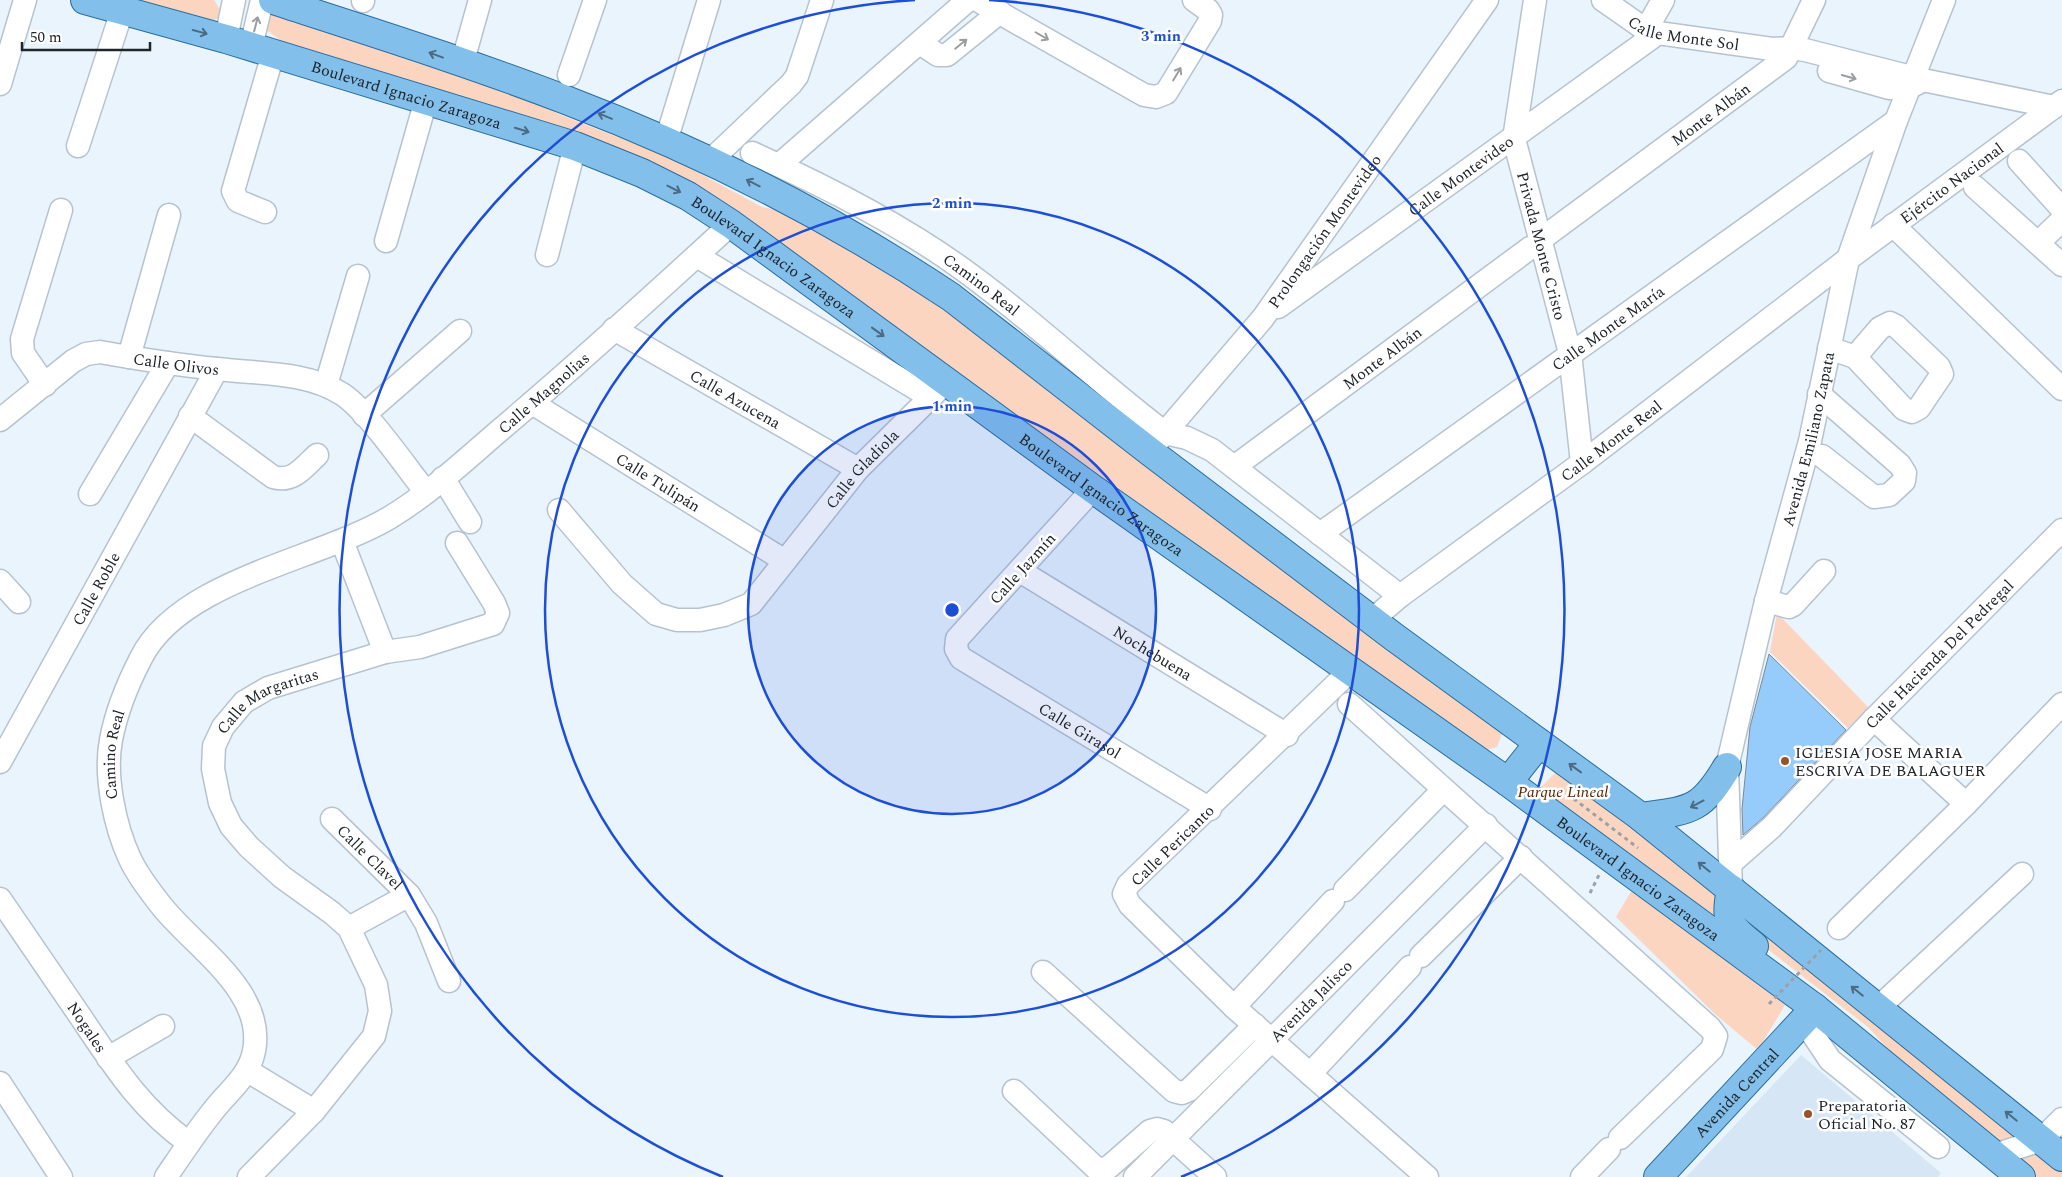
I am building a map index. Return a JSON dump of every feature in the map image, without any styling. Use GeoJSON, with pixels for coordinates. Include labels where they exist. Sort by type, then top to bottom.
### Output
{"type":"FeatureCollection","features":[{"type":"Feature","properties":{"kind":"main road","name":"Boulevard Ignacio Zaragoza"},"geometry":{"type":"LineString","coordinates":[[85,0],[250,47],[575,146],[650,177],[688,196],[731,224],[938,390],[1093,489],[1508,782],[1610,858],[1810,1015],[1893,1071],[2021,1177]]}},
{"type":"Feature","properties":{"kind":"main road"},"geometry":{"type":"LineString","coordinates":[[273,0],[566,100],[666,141],[710,161],[822,220],[927,281],[1157,442],[1372,620],[1641,817],[1731,876],[1878,1008],[2062,1157]]}},
{"type":"Feature","properties":{"kind":"main road"},"geometry":{"type":"LineString","coordinates":[[1508,782],[1539,743]]}},
{"type":"Feature","properties":{"kind":"main road"},"geometry":{"type":"LineString","coordinates":[[1641,817],[1690,808],[1703,801],[1713,791],[1727,767]]}},
{"type":"Feature","properties":{"kind":"main road"},"geometry":{"type":"LineString","coordinates":[[1731,876],[1727,917],[1735,932],[1879,1044],[1887,1055],[1893,1071]]}},
{"type":"Feature","properties":{"kind":"main road","name":"Avenida Central"},"geometry":{"type":"LineString","coordinates":[[1658,1177],[1810,1015]]}},
{"type":"Feature","properties":{"kind":"street"},"geometry":{"type":"LineString","coordinates":[[0,84],[25,0]]}},
{"type":"Feature","properties":{"kind":"street"},"geometry":{"type":"LineString","coordinates":[[234,0],[250,47]]}},
{"type":"Feature","properties":{"kind":"street"},"geometry":{"type":"LineString","coordinates":[[262,0],[250,47],[233,191],[234,197],[238,201],[265,212]]}},
{"type":"Feature","properties":{"kind":"street"},"geometry":{"type":"LineString","coordinates":[[462,64],[480,0]]}},
{"type":"Feature","properties":{"kind":"street"},"geometry":{"type":"LineString","coordinates":[[570,75],[595,0]]}},
{"type":"Feature","properties":{"kind":"street"},"geometry":{"type":"LineString","coordinates":[[666,141],[708,0]]}},
{"type":"Feature","properties":{"kind":"street"},"geometry":{"type":"LineString","coordinates":[[710,161],[797,76],[822,0]]}},
{"type":"Feature","properties":{"kind":"street"},"geometry":{"type":"LineString","coordinates":[[779,165],[920,44],[968,0]]}},
{"type":"Feature","properties":{"kind":"street"},"geometry":{"type":"LineString","coordinates":[[977,0],[1144,94],[1156,97],[1166,93],[1210,21],[1211,15],[1208,10],[1194,0]]}},
{"type":"Feature","properties":{"kind":"street","name":"Prolongación Montevideo"},"geometry":{"type":"LineString","coordinates":[[1157,442],[1263,318],[1488,0]]}},
{"type":"Feature","properties":{"kind":"street","name":"Privada Monte Cristo"},"geometry":{"type":"LineString","coordinates":[[1535,0],[1514,139],[1535,244],[1570,353],[1582,463]]}},
{"type":"Feature","properties":{"kind":"street","name":"Calle Monte Sol"},"geometry":{"type":"LineString","coordinates":[[1603,0],[1652,31],[1783,51],[1889,88],[1915,82],[2058,104]]}},
{"type":"Feature","properties":{"kind":"street"},"geometry":{"type":"LineString","coordinates":[[1652,31],[1663,0]]}},
{"type":"Feature","properties":{"kind":"street"},"geometry":{"type":"LineString","coordinates":[[1783,51],[1814,0]]}},
{"type":"Feature","properties":{"kind":"street","name":"Avenida Emiliano Zapata"},"geometry":{"type":"LineString","coordinates":[[1731,876],[1727,767],[1766,602],[1810,441],[1848,259],[1896,121],[1915,82],[1944,0]]}},
{"type":"Feature","properties":{"kind":"street"},"geometry":{"type":"LineString","coordinates":[[78,146],[122,11]]}},
{"type":"Feature","properties":{"kind":"street"},"geometry":{"type":"LineString","coordinates":[[920,44],[938,55],[947,55],[1000,12]]}},
{"type":"Feature","properties":{"kind":"street","name":"Calle Montevideo"},"geometry":{"type":"LineString","coordinates":[[1263,318],[1514,139],[1652,31]]}},
{"type":"Feature","properties":{"kind":"street","name":"Monte Albán"},"geometry":{"type":"LineString","coordinates":[[1234,467],[1535,244],[1783,51]]}},
{"type":"Feature","properties":{"kind":"street"},"geometry":{"type":"LineString","coordinates":[[386,241],[426,100]]}},
{"type":"Feature","properties":{"kind":"street","name":"Ejército Nacional"},"geometry":{"type":"LineString","coordinates":[[1848,259],[2058,104]]}},
{"type":"Feature","properties":{"kind":"street","name":"Calle Monte María"},"geometry":{"type":"LineString","coordinates":[[1320,534],[1896,121]]}},
{"type":"Feature","properties":{"kind":"street"},"geometry":{"type":"LineString","coordinates":[[547,255],[575,146]]}},
{"type":"Feature","properties":{"kind":"street","name":"Camino Real"},"geometry":{"type":"LineString","coordinates":[[752,153],[861,207],[929,246],[959,266],[1039,328],[1157,442]]}},
{"type":"Feature","properties":{"kind":"street"},"geometry":{"type":"LineString","coordinates":[[2018,161],[2062,209]]}},
{"type":"Feature","properties":{"kind":"street"},"geometry":{"type":"LineString","coordinates":[[1975,187],[2062,265]]}},
{"type":"Feature","properties":{"kind":"street"},"geometry":{"type":"LineString","coordinates":[[44,385],[23,353],[22,339],[60,210]]}},
{"type":"Feature","properties":{"kind":"street"},"geometry":{"type":"LineString","coordinates":[[129,357],[169,215]]}},
{"type":"Feature","properties":{"kind":"street"},"geometry":{"type":"LineString","coordinates":[[2038,243],[2062,220]]}},
{"type":"Feature","properties":{"kind":"street","name":"Calle Magnolias"},"geometry":{"type":"LineString","coordinates":[[434,485],[532,403],[731,224]]}},
{"type":"Feature","properties":{"kind":"street"},"geometry":{"type":"LineString","coordinates":[[1894,225],[2062,389]]}},
{"type":"Feature","properties":{"kind":"street"},"geometry":{"type":"LineString","coordinates":[[696,256],[938,390]]}},
{"type":"Feature","properties":{"kind":"street","name":"Calle Monte Real"},"geometry":{"type":"LineString","coordinates":[[1372,620],[1400,596],[1582,463],[1848,259]]}},
{"type":"Feature","properties":{"kind":"street"},"geometry":{"type":"LineString","coordinates":[[326,385],[358,276]]}},
{"type":"Feature","properties":{"kind":"street","name":"Calle Azucena"},"geometry":{"type":"LineString","coordinates":[[614,329],[858,469]]}},
{"type":"Feature","properties":{"kind":"street"},"geometry":{"type":"LineString","coordinates":[[460,331],[364,415],[470,522]]}},
{"type":"Feature","properties":{"kind":"street"},"geometry":{"type":"LineString","coordinates":[[1829,348],[1855,357]]}},
{"type":"Feature","properties":{"kind":"street","name":"Calle Olivos"},"geometry":{"type":"LineString","coordinates":[[0,420],[73,361],[86,354],[100,352],[168,363],[282,375],[326,385],[344,395],[364,415]]}},
{"type":"Feature","properties":{"kind":"street"},"geometry":{"type":"LineString","coordinates":[[90,494],[168,363]]}},
{"type":"Feature","properties":{"kind":"street","name":"Calle Roble"},"geometry":{"type":"LineString","coordinates":[[0,762],[217,369]]}},
{"type":"Feature","properties":{"kind":"street","name":"Calle Gladiola"},"geometry":{"type":"LineString","coordinates":[[559,510],[622,584],[656,614],[677,620],[700,620],[724,615],[751,604],[858,469],[938,390]]}},
{"type":"Feature","properties":{"kind":"street"},"geometry":{"type":"LineString","coordinates":[[1819,394],[1900,465],[1905,473],[1904,480],[1889,495],[1874,497],[1822,456]]}},
{"type":"Feature","properties":{"kind":"street","name":"Calle Tulipán"},"geometry":{"type":"LineString","coordinates":[[532,403],[785,561]]}},
{"type":"Feature","properties":{"kind":"street"},"geometry":{"type":"LineString","coordinates":[[190,416],[272,477],[282,480],[293,477],[317,455]]}},
{"type":"Feature","properties":{"kind":"street"},"geometry":{"type":"LineString","coordinates":[[1157,442],[1187,438],[1212,450],[1400,596]]}},
{"type":"Feature","properties":{"kind":"street","name":"Camino Real"},"geometry":{"type":"LineString","coordinates":[[166,1177],[214,1109],[248,1071],[254,1051],[256,1028],[245,999],[226,974],[161,906],[131,862],[118,827],[110,780],[110,742],[125,696],[142,655],[167,624],[210,594],[342,541],[388,518],[434,485]]}},
{"type":"Feature","properties":{"kind":"street","name":"Calle Jazmín"},"geometry":{"type":"LineString","coordinates":[[956,649],[957,639],[1020,572],[1093,489]]}},
{"type":"Feature","properties":{"kind":"street","name":"Calle Hacienda Del Pedregal"},"geometry":{"type":"LineString","coordinates":[[1731,876],[1772,827],[1874,719],[2062,530]]}},
{"type":"Feature","properties":{"kind":"street"},"geometry":{"type":"LineString","coordinates":[[342,541],[385,652]]}},
{"type":"Feature","properties":{"kind":"street","name":"Calle Margaritas"},"geometry":{"type":"LineString","coordinates":[[249,1177],[314,1111],[374,1036],[380,1011],[376,985],[349,928],[332,912],[282,877],[248,847],[231,826],[220,803],[213,769],[214,746],[224,727],[244,702],[268,688],[385,652],[420,647],[493,624],[498,613],[457,543]]}},
{"type":"Feature","properties":{"kind":"street"},"geometry":{"type":"LineString","coordinates":[[1766,602],[1789,607],[1793,606],[1824,571]]}},
{"type":"Feature","properties":{"kind":"street","name":"Nochebuena"},"geometry":{"type":"LineString","coordinates":[[1020,572],[1286,735]]}},
{"type":"Feature","properties":{"kind":"street"},"geometry":{"type":"LineString","coordinates":[[0,581],[18,602]]}},
{"type":"Feature","properties":{"kind":"street","name":"Calle Girasol"},"geometry":{"type":"LineString","coordinates":[[956,649],[961,658],[1210,809]]}},
{"type":"Feature","properties":{"kind":"street","name":"Calle Pericanto"},"geometry":{"type":"LineString","coordinates":[[1350,672],[1210,809],[1128,885],[1124,894],[1130,906],[1234,1007],[1427,1177]]}},
{"type":"Feature","properties":{"kind":"street"},"geometry":{"type":"LineString","coordinates":[[1349,704],[1443,790],[1486,825],[1710,1028],[1716,1036],[1712,1049],[1582,1177]]}},
{"type":"Feature","properties":{"kind":"street"},"geometry":{"type":"LineString","coordinates":[[1839,928],[1966,804],[2062,704]]}},
{"type":"Feature","properties":{"kind":"street"},"geometry":{"type":"LineString","coordinates":[[1874,719],[1966,804]]}},
{"type":"Feature","properties":{"kind":"street"},"geometry":{"type":"LineString","coordinates":[[1234,1007],[1339,895],[1443,790]]}},
{"type":"Feature","properties":{"kind":"street","name":"Calle Clavel"},"geometry":{"type":"LineString","coordinates":[[332,819],[409,895],[426,923],[449,981]]}},
{"type":"Feature","properties":{"kind":"street","name":"Avenida Jalisco"},"geometry":{"type":"LineString","coordinates":[[1135,1177],[1273,1041],[1486,825]]}},
{"type":"Feature","properties":{"kind":"street"},"geometry":{"type":"LineString","coordinates":[[1310,1074],[1415,961],[1521,857]]}},
{"type":"Feature","properties":{"kind":"street"},"geometry":{"type":"LineString","coordinates":[[1878,1008],[2022,874]]}},
{"type":"Feature","properties":{"kind":"street","name":"Calle Clavel"},"geometry":{"type":"LineString","coordinates":[[349,928],[409,895]]}},
{"type":"Feature","properties":{"kind":"street","name":"Nogales"},"geometry":{"type":"LineString","coordinates":[[0,899],[108,1058],[145,1106],[163,1124],[189,1143]]}},
{"type":"Feature","properties":{"kind":"street"},"geometry":{"type":"LineString","coordinates":[[1043,972],[1174,1092],[1182,1093],[1189,1090],[1255,1025]]}},
{"type":"Feature","properties":{"kind":"street"},"geometry":{"type":"LineString","coordinates":[[1810,1015],[1830,1060],[1938,1147]]}},
{"type":"Feature","properties":{"kind":"street"},"geometry":{"type":"LineString","coordinates":[[108,1058],[163,1026]]}},
{"type":"Feature","properties":{"kind":"street"},"geometry":{"type":"LineString","coordinates":[[248,1071],[314,1111]]}},
{"type":"Feature","properties":{"kind":"street"},"geometry":{"type":"LineString","coordinates":[[0,1083],[62,1177]]}},
{"type":"Feature","properties":{"kind":"street"},"geometry":{"type":"LineString","coordinates":[[1014,1091],[1098,1170],[1109,1167],[1150,1131],[1157,1129],[1164,1131],[1216,1177]]}},
{"type":"Feature","properties":{"kind":"street"},"geometry":{"type":"LineString","coordinates":[[1995,1155],[2041,1140],[2062,1119]]}},
{"type":"Feature","properties":{"kind":"path"},"geometry":{"type":"LineString","coordinates":[[1596,898],[1589,892],[1610,858]]}},
{"type":"Feature","properties":{"kind":"path"},"geometry":{"type":"LineString","coordinates":[[1769,1004],[1821,950]]}},
{"type":"Feature","properties":{"kind":"shaded area","name":"Preparatoria Oficial No. 87"},"geometry":{"type":"Polygon","coordinates":[[[1801,1055],[1941,1173],[1938,1177],[1686,1177],[1801,1055]]]}},
{"type":"Feature","properties":{"kind":"green space"},"geometry":{"type":"Polygon","coordinates":[[[113,0],[214,0],[224,16],[201,25],[113,0]]]}},
{"type":"Feature","properties":{"kind":"green space"},"geometry":{"type":"Polygon","coordinates":[[[265,7],[450,66],[561,115],[671,158],[762,207],[807,216],[902,268],[1500,720],[1502,734],[1497,747],[1480,752],[675,179],[625,151],[296,52],[260,25],[265,7]]]}},
{"type":"Feature","properties":{"kind":"green space"},"geometry":{"type":"Polygon","coordinates":[[[1777,613],[1869,708],[1848,728],[1770,652],[1777,613]]]}},
{"type":"Feature","properties":{"kind":"green space","name":"Parque Lineal"},"geometry":{"type":"Polygon","coordinates":[[[1560,768],[1720,890],[1719,927],[1536,792],[1560,768]]]}},
{"type":"Feature","properties":{"kind":"green space"},"geometry":{"type":"Polygon","coordinates":[[[1632,890],[1785,1005],[1758,1050],[1716,1015],[1616,917],[1632,890]]]}},
{"type":"Feature","properties":{"kind":"green space"},"geometry":{"type":"Polygon","coordinates":[[[1738,898],[2028,1136],[2003,1143],[1898,1066],[1890,1051],[1868,1027],[1744,931],[1738,898]]]}},
{"type":"Feature","properties":{"kind":"green space"},"geometry":{"type":"Polygon","coordinates":[[[2040,1145],[2062,1163],[2062,1177],[2037,1177],[2015,1159],[2040,1145]]]}},
{"type":"Feature","properties":{"kind":"building","name":"IGLESIA JOSE MARIA ESCRIVA DE BALAGUER"},"geometry":{"type":"Polygon","coordinates":[[[1769,654],[1846,730],[1763,818],[1743,835],[1742,809],[1750,727],[1769,654]]]}},
{"type":"Feature","properties":{"kind":"place","name":"IGLESIA JOSE MARIA ESCRIVA DE BALAGUER"},"geometry":{"type":"Point","coordinates":[1785,761]}},
{"type":"Feature","properties":{"kind":"place","name":"Preparatoria Oficial No. 87"},"geometry":{"type":"Point","coordinates":[1808,1114]}}]}
